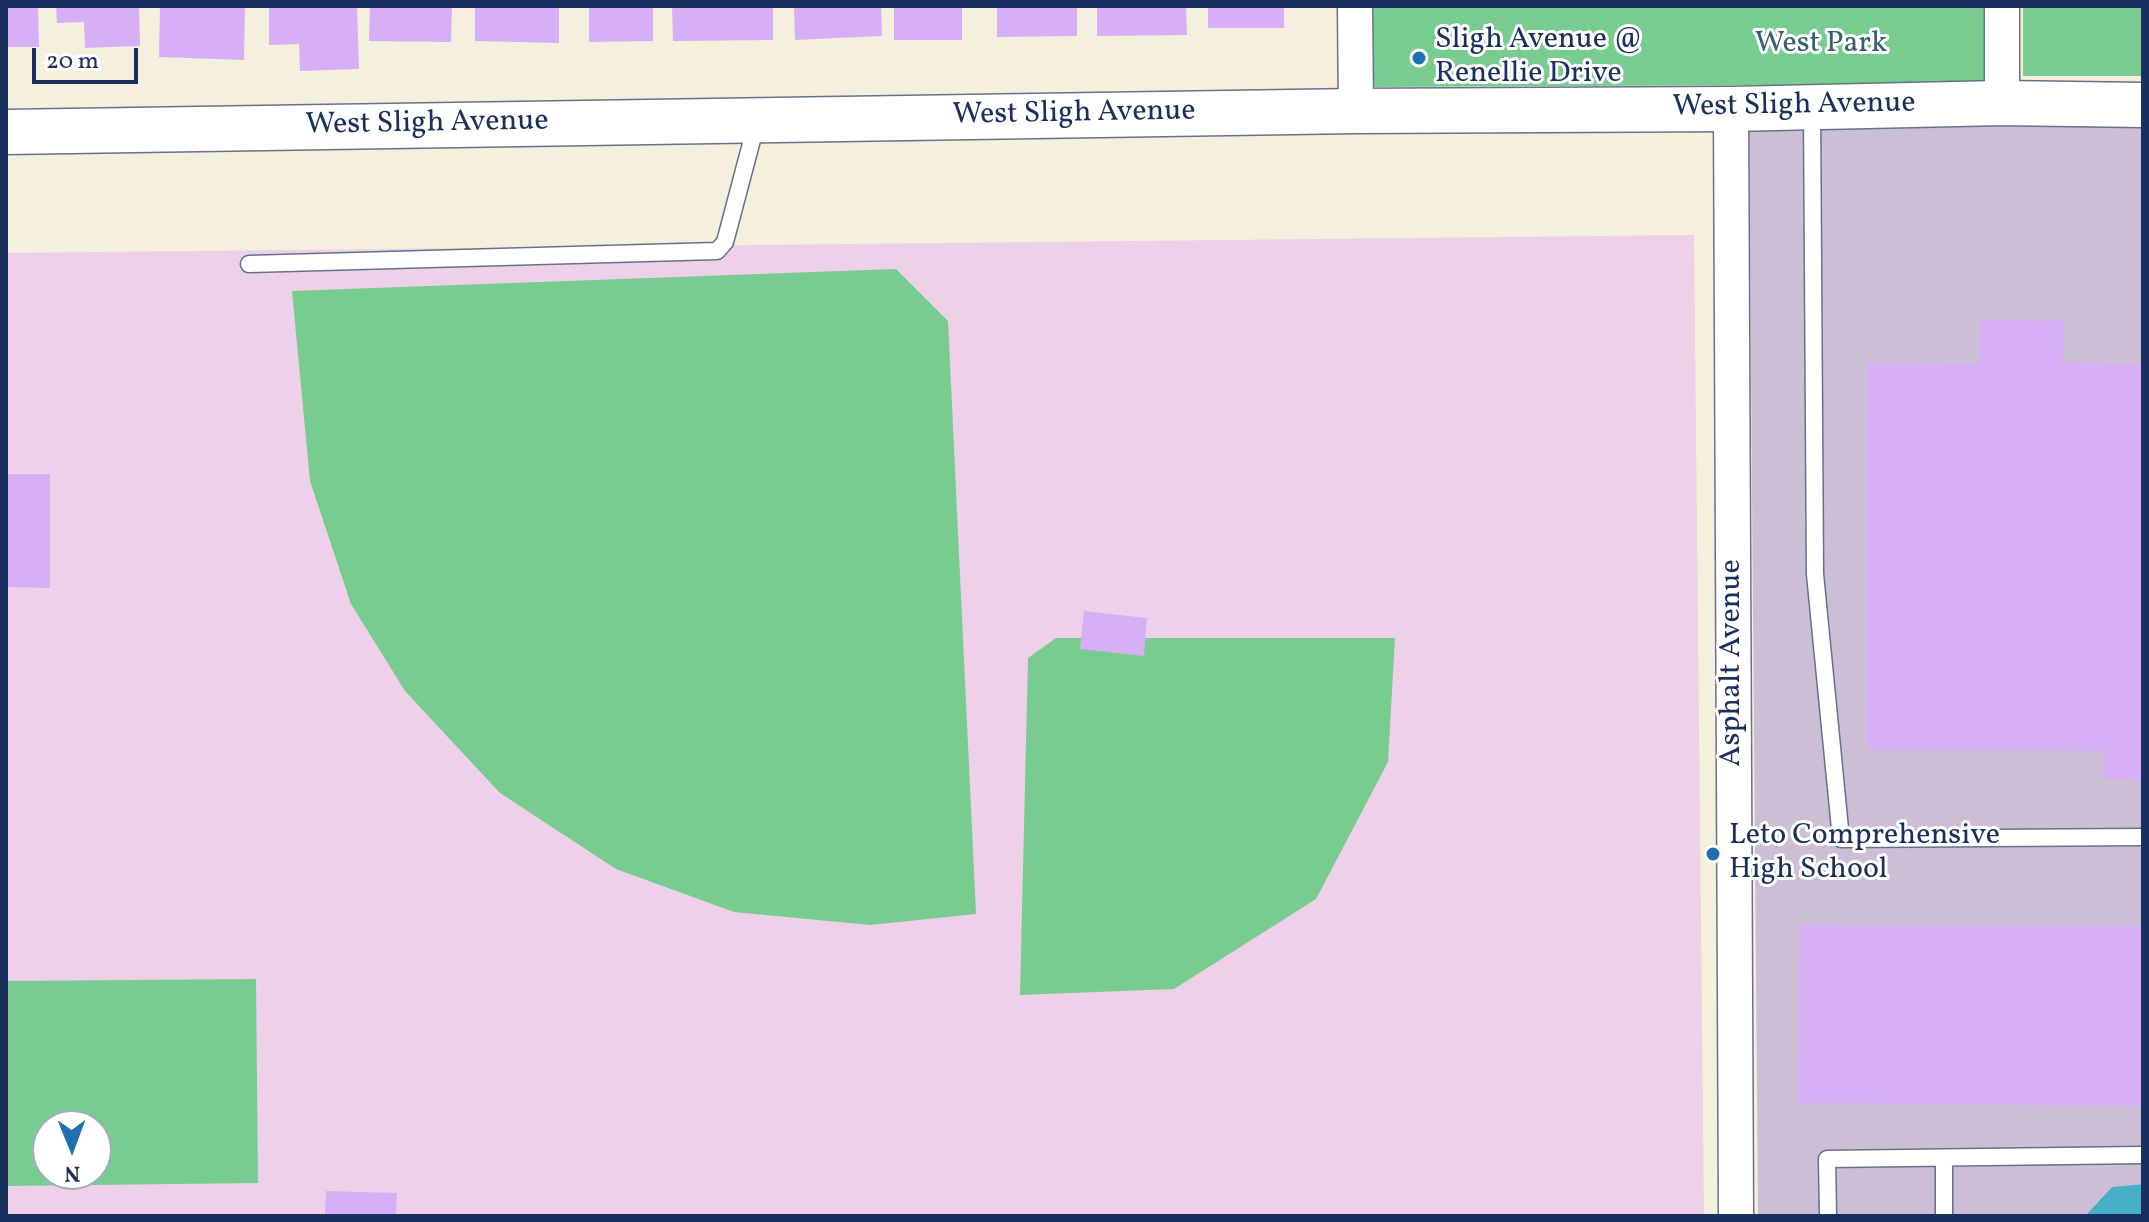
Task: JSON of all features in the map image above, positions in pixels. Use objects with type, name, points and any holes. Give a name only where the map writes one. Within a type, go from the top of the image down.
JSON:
[{"type":"main road","name":"West Sligh Avenue","points":[[6,132],[1356,111],[1731,109],[2002,103],[2143,105]]},
{"type":"street","points":[[1355,6],[1356,111]]},
{"type":"street","points":[[2002,6],[2002,103]]},
{"type":"street","name":"Asphalt Avenue","points":[[1731,109],[1736,1216]]},
{"type":"lane","points":[[1812,107],[1815,574],[1841,839],[2143,837]]},
{"type":"lane","points":[[249,264],[717,251],[725,242],[757,120]]},
{"type":"lane","points":[[1828,1216],[1827,1159],[2143,1155]]},
{"type":"lane","points":[[1944,1158],[1944,1216]]},
{"type":"shaded area","points":[[2002,124],[2143,125],[2143,1184],[2112,1187],[2085,1216],[1758,1216],[1749,129]]},
{"type":"shaded area","points":[[1694,235],[1704,1216],[6,1216],[6,253]]},
{"type":"green space","name":"West Park","points":[[1373,6],[1985,6],[1984,84],[1373,87]]},
{"type":"green space","points":[[2023,6],[2143,6],[2143,76],[2023,76]]},
{"type":"green space","points":[[896,269],[948,321],[976,914],[870,925],[734,912],[616,869],[500,793],[405,691],[351,604],[310,481],[292,291]]},
{"type":"green space","points":[[1056,638],[1395,638],[1388,762],[1316,899],[1174,989],[1020,995],[1028,658]]},
{"type":"green space","points":[[256,979],[258,1183],[112,1185],[112,1110],[32,1110],[32,1186],[6,1186],[6,981]]},
{"type":"water","points":[[2143,1184],[2143,1216],[2085,1216],[2112,1187]]},
{"type":"building","points":[[6,6],[38,6],[39,47],[6,47]]},
{"type":"building","points":[[56,6],[139,6],[140,46],[85,48],[84,22],[57,23]]},
{"type":"building","points":[[160,6],[245,6],[244,60],[159,57]]},
{"type":"building","points":[[269,6],[357,6],[359,69],[300,71],[299,44],[269,45]]},
{"type":"building","points":[[370,6],[452,6],[451,42],[369,41]]},
{"type":"building","points":[[475,6],[559,6],[559,43],[475,41]]},
{"type":"building","points":[[589,6],[653,6],[653,41],[589,42]]},
{"type":"building","points":[[672,6],[773,6],[773,40],[673,41]]},
{"type":"building","points":[[794,6],[881,6],[882,36],[795,40]]},
{"type":"building","points":[[894,6],[962,6],[962,40],[894,40]]},
{"type":"building","points":[[997,6],[1077,6],[1077,36],[997,37]]},
{"type":"building","points":[[1097,6],[1186,6],[1187,35],[1097,36]]},
{"type":"building","points":[[1208,6],[1284,6],[1284,28],[1208,28]]},
{"type":"building","points":[[1981,319],[2064,321],[2063,362],[2143,365],[2143,781],[2103,779],[2103,751],[1867,750],[1868,363],[1979,364]]},
{"type":"building","points":[[6,474],[50,474],[50,588],[6,587]]},
{"type":"building","points":[[1084,611],[1147,618],[1144,656],[1080,649]]},
{"type":"building","points":[[1799,925],[2143,926],[2143,1106],[1798,1103]]},
{"type":"building","points":[[326,1191],[397,1193],[396,1216],[325,1215]]},
{"type":"place","name":"Sligh Avenue @ Renellie Drive","points":[[1419,58]]},
{"type":"place","name":"Leto Comprehensive High School","points":[[1713,854]]}]
